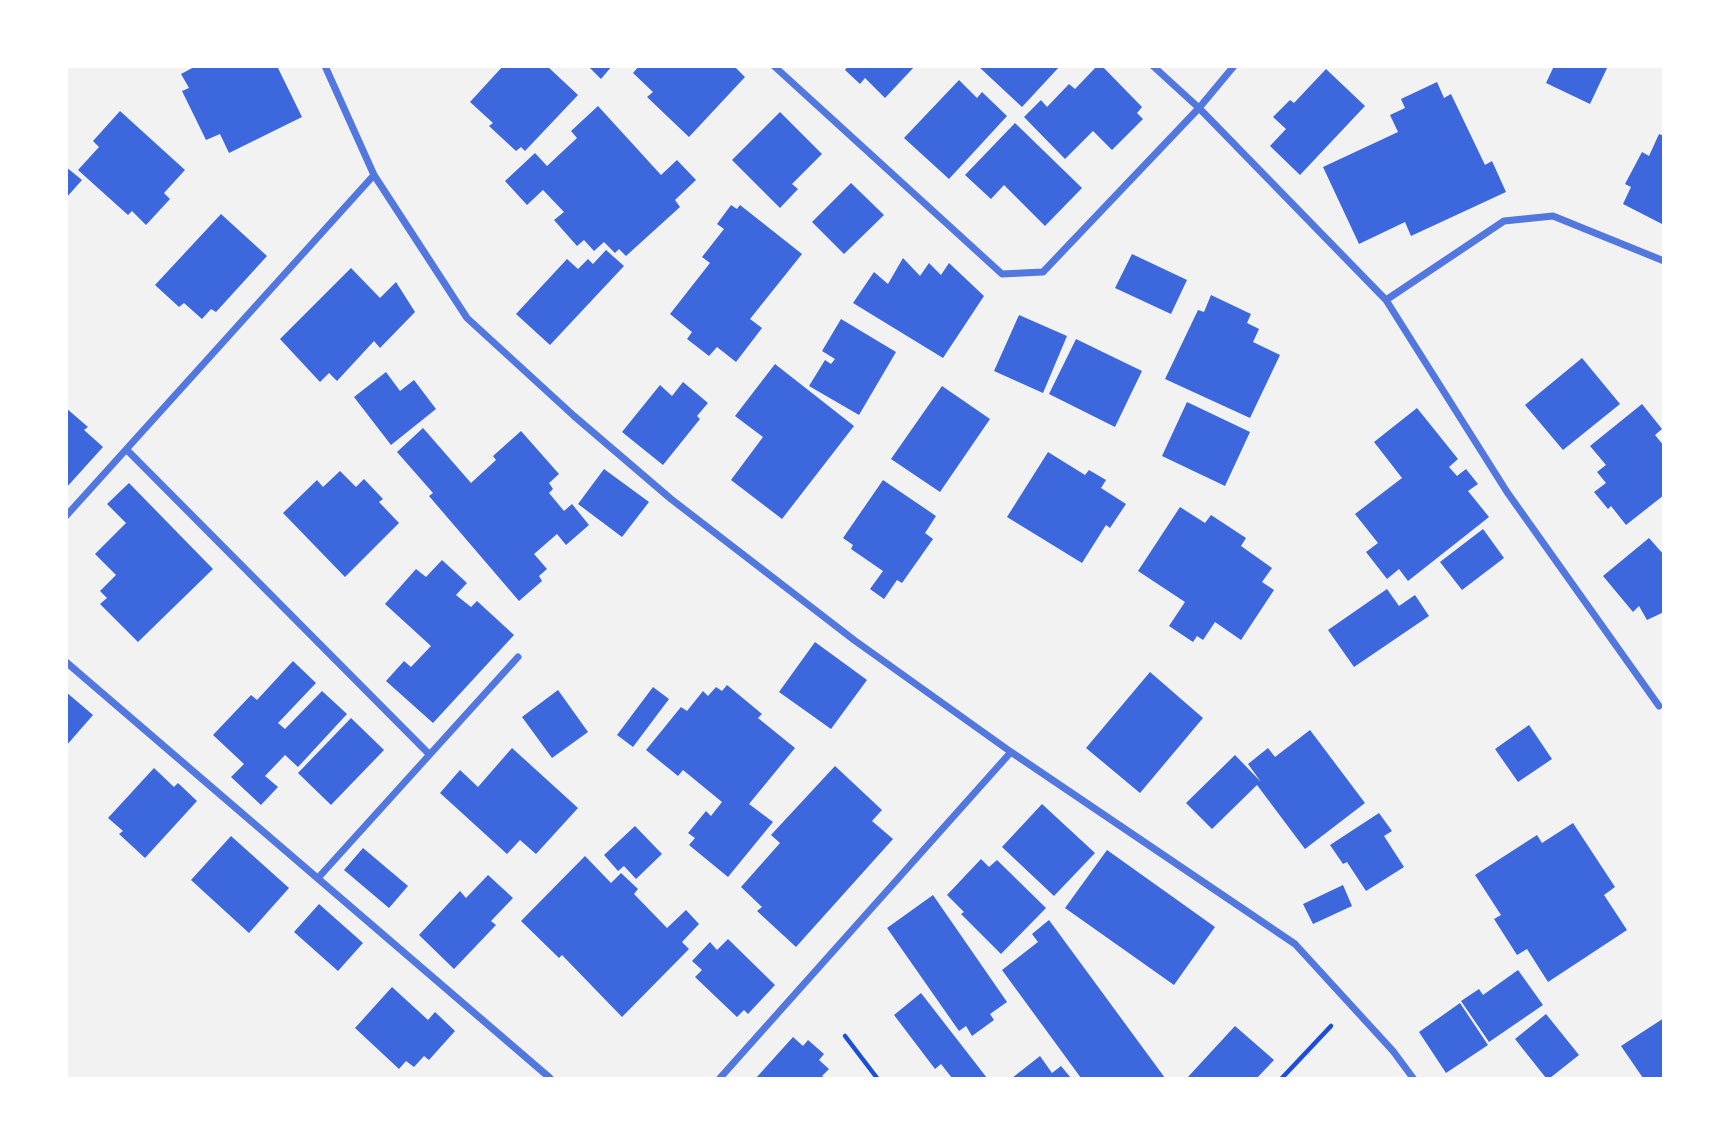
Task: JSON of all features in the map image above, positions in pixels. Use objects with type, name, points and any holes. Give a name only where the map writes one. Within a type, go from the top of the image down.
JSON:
[{"type":"street","points":[[325,66],[374,175],[467,318],[573,416],[671,499],[832,624],[1011,752],[1295,944],[1393,1051],[1413,1079]]},
{"type":"street","points":[[774,66],[1002,274],[1043,272],[1199,108],[1234,66]]},
{"type":"street","points":[[1153,66],[1199,108],[1386,300],[1507,492],[1659,706]]},
{"type":"street","points":[[66,516],[374,175]]},
{"type":"street","points":[[1386,300],[1504,220],[1553,216],[1664,261]]},
{"type":"street","points":[[127,450],[429,754]]},
{"type":"street","points":[[318,878],[518,657]]},
{"type":"street","points":[[66,662],[550,1079]]},
{"type":"street","points":[[720,1079],[1011,752]]},
{"type":"path","points":[[1282,1079],[1351,1004]]},
{"type":"path","points":[[845,1035],[877,1079]]},
{"type":"building","points":[[196,66],[277,66],[302,117],[229,153],[220,134],[206,140],[182,91],[189,88],[181,74]]},
{"type":"building","points":[[503,66],[547,66],[578,95],[525,151],[521,147],[516,151],[489,126],[493,123],[470,102]]},
{"type":"building","points":[[588,66],[612,66],[601,79]]},
{"type":"building","points":[[639,66],[734,66],[745,77],[689,137],[647,97],[653,92],[633,73]]},
{"type":"building","points":[[848,66],[915,66],[885,98],[865,78],[860,84],[845,70]]},
{"type":"building","points":[[978,66],[1060,66],[1022,107]]},
{"type":"building","points":[[1097,66],[1102,66],[1142,107],[1137,113],[1143,119],[1112,150],[1093,131],[1065,159],[1024,117],[1041,100],[1047,107],[1069,84],[1075,89]]},
{"type":"building","points":[[1554,66],[1608,66],[1590,104],[1546,83]]},
{"type":"building","points":[[1326,69],[1365,106],[1300,175],[1270,146],[1286,129],[1273,117],[1290,100],[1294,103]]},
{"type":"building","points":[[959,80],[977,98],[982,92],[1007,116],[949,179],[904,138]]},
{"type":"building","points":[[1437,82],[1444,98],[1451,94],[1485,165],[1492,161],[1506,192],[1411,236],[1405,222],[1359,244],[1323,167],[1398,132],[1390,115],[1405,108],[1401,99]]},
{"type":"building","points":[[598,106],[661,175],[677,160],[696,180],[675,200],[680,207],[626,256],[619,249],[615,253],[604,242],[594,251],[584,240],[577,246],[554,220],[564,212],[543,190],[527,205],[505,181],[535,153],[547,166],[577,138],[571,131]]},
{"type":"building","points":[[120,111],[185,170],[164,193],[170,199],[146,225],[132,211],[128,215],[78,170],[99,147],[93,141]]},
{"type":"building","points":[[780,112],[822,154],[792,184],[798,189],[780,208],[732,160]]},
{"type":"building","points":[[1015,123],[1082,188],[1045,226],[1004,185],[991,199],[965,175]]},
{"type":"building","points":[[1659,134],[1664,136],[1664,225],[1623,204],[1631,187],[1625,184],[1642,152],[1649,156]]},
{"type":"building","points":[[66,167],[82,180],[66,198]]},
{"type":"building","points":[[851,183],[884,215],[844,254],[812,222]]},
{"type":"building","points":[[731,205],[737,209],[740,205],[802,254],[750,319],[762,328],[736,362],[717,347],[709,356],[687,339],[692,332],[670,314],[710,263],[702,257],[724,229],[717,224]]},
{"type":"building","points":[[221,214],[267,256],[216,312],[211,309],[202,319],[184,303],[179,307],[155,285]]},
{"type":"building","points":[[606,250],[624,266],[550,345],[516,314],[567,259],[578,269],[588,259],[593,264]]},
{"type":"building","points":[[1132,254],[1187,280],[1171,314],[1115,288]]},
{"type":"building","points":[[903,258],[920,276],[929,263],[941,275],[949,263],[984,296],[943,358],[853,303],[874,272],[888,284]]},
{"type":"building","points":[[351,268],[380,298],[396,282],[415,312],[380,348],[374,341],[337,381],[329,373],[320,382],[280,339]]},
{"type":"building","points":[[1211,295],[1251,314],[1247,323],[1259,329],[1253,342],[1280,355],[1250,418],[1165,379],[1198,310],[1204,312]]},
{"type":"building","points":[[1019,315],[1067,336],[1043,393],[994,371]]},
{"type":"building","points":[[841,319],[896,352],[859,415],[809,386],[825,360],[831,364],[835,359],[822,351]]},
{"type":"building","points":[[1076,339],[1142,371],[1115,427],[1049,394]]},
{"type":"building","points":[[1582,358],[1620,404],[1563,450],[1525,405]]},
{"type":"building","points":[[775,364],[854,426],[782,519],[731,480],[763,437],[735,416]]},
{"type":"building","points":[[386,372],[400,391],[414,380],[436,409],[391,445],[354,397]]},
{"type":"building","points":[[683,382],[708,403],[697,416],[700,419],[663,465],[622,432],[660,385],[672,396]]},
{"type":"building","points":[[942,386],[990,419],[940,492],[891,459]]},
{"type":"building","points":[[1187,402],[1250,432],[1225,486],[1162,456]]},
{"type":"building","points":[[1642,404],[1662,429],[1655,435],[1664,446],[1664,495],[1626,525],[1611,506],[1608,509],[1594,492],[1606,483],[1597,472],[1606,465],[1590,446]]},
{"type":"building","points":[[66,408],[88,427],[84,430],[103,447],[66,488]]},
{"type":"building","points":[[1417,408],[1458,459],[1449,467],[1457,476],[1466,469],[1478,484],[1468,491],[1489,517],[1408,581],[1399,569],[1387,579],[1366,552],[1378,543],[1355,514],[1402,478],[1374,442]]},
{"type":"building","points":[[423,428],[471,483],[496,460],[493,456],[521,431],[559,474],[549,483],[553,489],[549,493],[564,511],[572,504],[589,525],[566,545],[557,534],[534,554],[547,569],[539,576],[542,581],[519,601],[429,496],[433,493],[397,452]]},
{"type":"building","points":[[1048,452],[1085,475],[1089,470],[1106,480],[1101,488],[1126,504],[1110,528],[1106,525],[1082,563],[1007,517]]},
{"type":"building","points":[[604,469],[649,502],[622,537],[578,504]]},
{"type":"building","points":[[340,471],[356,487],[364,479],[383,499],[379,502],[399,523],[345,577],[283,513],[317,480],[323,487]]},
{"type":"building","points":[[883,480],[936,516],[925,533],[933,539],[902,583],[897,580],[884,599],[870,589],[883,571],[851,549],[853,545],[843,538]]},
{"type":"building","points":[[129,483],[213,569],[138,642],[100,604],[107,598],[100,591],[116,575],[95,554],[126,523],[107,504]]},
{"type":"building","points":[[1180,507],[1205,523],[1211,515],[1246,538],[1241,546],[1272,568],[1262,582],[1274,590],[1241,640],[1215,622],[1203,640],[1197,636],[1193,642],[1169,626],[1185,602],[1138,571]]},
{"type":"building","points":[[1483,529],[1504,558],[1462,590],[1440,562]]},
{"type":"building","points":[[1649,538],[1664,555],[1664,612],[1647,620],[1639,606],[1633,612],[1603,576]]},
{"type":"building","points":[[442,560],[467,583],[456,595],[471,607],[477,601],[514,635],[433,723],[386,681],[404,661],[411,667],[431,646],[385,604],[416,569],[426,577]]},
{"type":"building","points":[[1387,589],[1399,606],[1415,595],[1429,616],[1354,667],[1328,630]]},
{"type":"building","points":[[815,642],[867,680],[831,729],[779,692]]},
{"type":"building","points":[[293,661],[316,683],[278,723],[285,729],[322,691],[347,714],[298,767],[285,755],[265,776],[278,787],[261,805],[231,777],[244,764],[213,735],[251,695],[257,700]]},
{"type":"building","points":[[1150,672],[1203,718],[1140,793],[1086,748]]},
{"type":"building","points":[[727,685],[762,714],[758,718],[795,748],[749,804],[773,822],[728,877],[689,845],[695,838],[688,833],[706,811],[711,816],[722,802],[683,770],[678,776],[646,750],[681,707],[687,711],[703,691],[708,696],[716,687],[722,691]]},
{"type":"building","points":[[653,687],[669,699],[633,747],[617,735]]},
{"type":"building","points":[[558,690],[588,732],[552,758],[522,717]]},
{"type":"building","points":[[66,692],[93,715],[66,746]]},
{"type":"building","points":[[351,718],[384,750],[331,805],[298,773]]},
{"type":"building","points":[[1529,725],[1552,759],[1518,782],[1495,749]]},
{"type":"building","points":[[1310,730],[1365,803],[1305,849],[1257,785],[1212,829],[1186,803],[1235,755],[1261,782],[1248,764],[1268,748],[1275,757]]},
{"type":"building","points":[[512,748],[578,808],[536,854],[520,840],[507,854],[440,793],[460,770],[478,787]]},
{"type":"building","points":[[835,766],[882,810],[872,821],[893,839],[796,947],[757,911],[762,907],[741,887],[780,843],[771,835]]},
{"type":"building","points":[[154,768],[174,787],[178,783],[197,801],[145,858],[119,834],[123,831],[108,818]]},
{"type":"building","points":[[1042,804],[1095,853],[1054,896],[1002,847]]},
{"type":"building","points":[[1379,813],[1392,831],[1384,836],[1404,867],[1366,891],[1347,862],[1343,864],[1330,845]]},
{"type":"building","points":[[1573,823],[1615,887],[1604,895],[1627,930],[1548,982],[1527,949],[1517,955],[1494,919],[1501,915],[1475,875],[1537,835],[1542,843]]},
{"type":"building","points":[[635,826],[662,854],[636,879],[624,866],[618,871],[604,855]]},
{"type":"building","points":[[231,836],[289,888],[249,933],[191,880]]},
{"type":"building","points":[[363,848],[408,886],[389,908],[344,870]]},
{"type":"building","points":[[1107,850],[1215,927],[1174,985],[1065,908]]},
{"type":"building","points":[[585,856],[611,883],[621,873],[638,889],[634,894],[667,928],[686,910],[699,924],[682,942],[689,949],[622,1017],[562,955],[559,958],[521,921]]},
{"type":"building","points":[[981,859],[989,867],[997,860],[1046,908],[1001,954],[961,914],[964,912],[947,895]]},
{"type":"building","points":[[488,875],[513,898],[491,921],[496,925],[454,969],[419,935],[460,891],[466,898]]},
{"type":"building","points":[[1343,885],[1352,906],[1313,924],[1303,904]]},
{"type":"building","points":[[933,895],[1007,1002],[990,1014],[994,1020],[972,1036],[966,1026],[959,1031],[887,928]]},
{"type":"building","points":[[319,904],[363,943],[338,971],[294,932]]},
{"type":"building","points":[[1049,920],[1165,1078],[1081,1078],[1002,970],[1038,942],[1032,934]]},
{"type":"building","points":[[728,939],[775,985],[748,1014],[744,1010],[737,1017],[695,977],[702,970],[692,961],[710,942],[717,950]]},
{"type":"building","points":[[1518,970],[1543,1005],[1489,1042],[1461,1001],[1479,989],[1483,995]]},
{"type":"building","points":[[392,987],[428,1020],[435,1012],[455,1031],[429,1060],[424,1056],[414,1067],[406,1061],[399,1069],[355,1028]]},
{"type":"building","points":[[921,993],[987,1078],[952,1078],[941,1064],[935,1069],[894,1015]]},
{"type":"building","points":[[1460,1003],[1488,1045],[1446,1073],[1419,1032]]},
{"type":"building","points":[[1546,1014],[1579,1055],[1550,1078],[1546,1078],[1515,1039]]},
{"type":"building","points":[[1664,1018],[1664,1078],[1643,1078],[1621,1046]]},
{"type":"building","points":[[1235,1026],[1274,1060],[1257,1078],[1187,1078]]},
{"type":"building","points":[[793,1037],[803,1046],[808,1040],[824,1054],[819,1060],[829,1069],[822,1076],[825,1078],[756,1078]]},
{"type":"building","points":[[1040,1056],[1052,1073],[1061,1066],[1071,1078],[1012,1078]]}]
